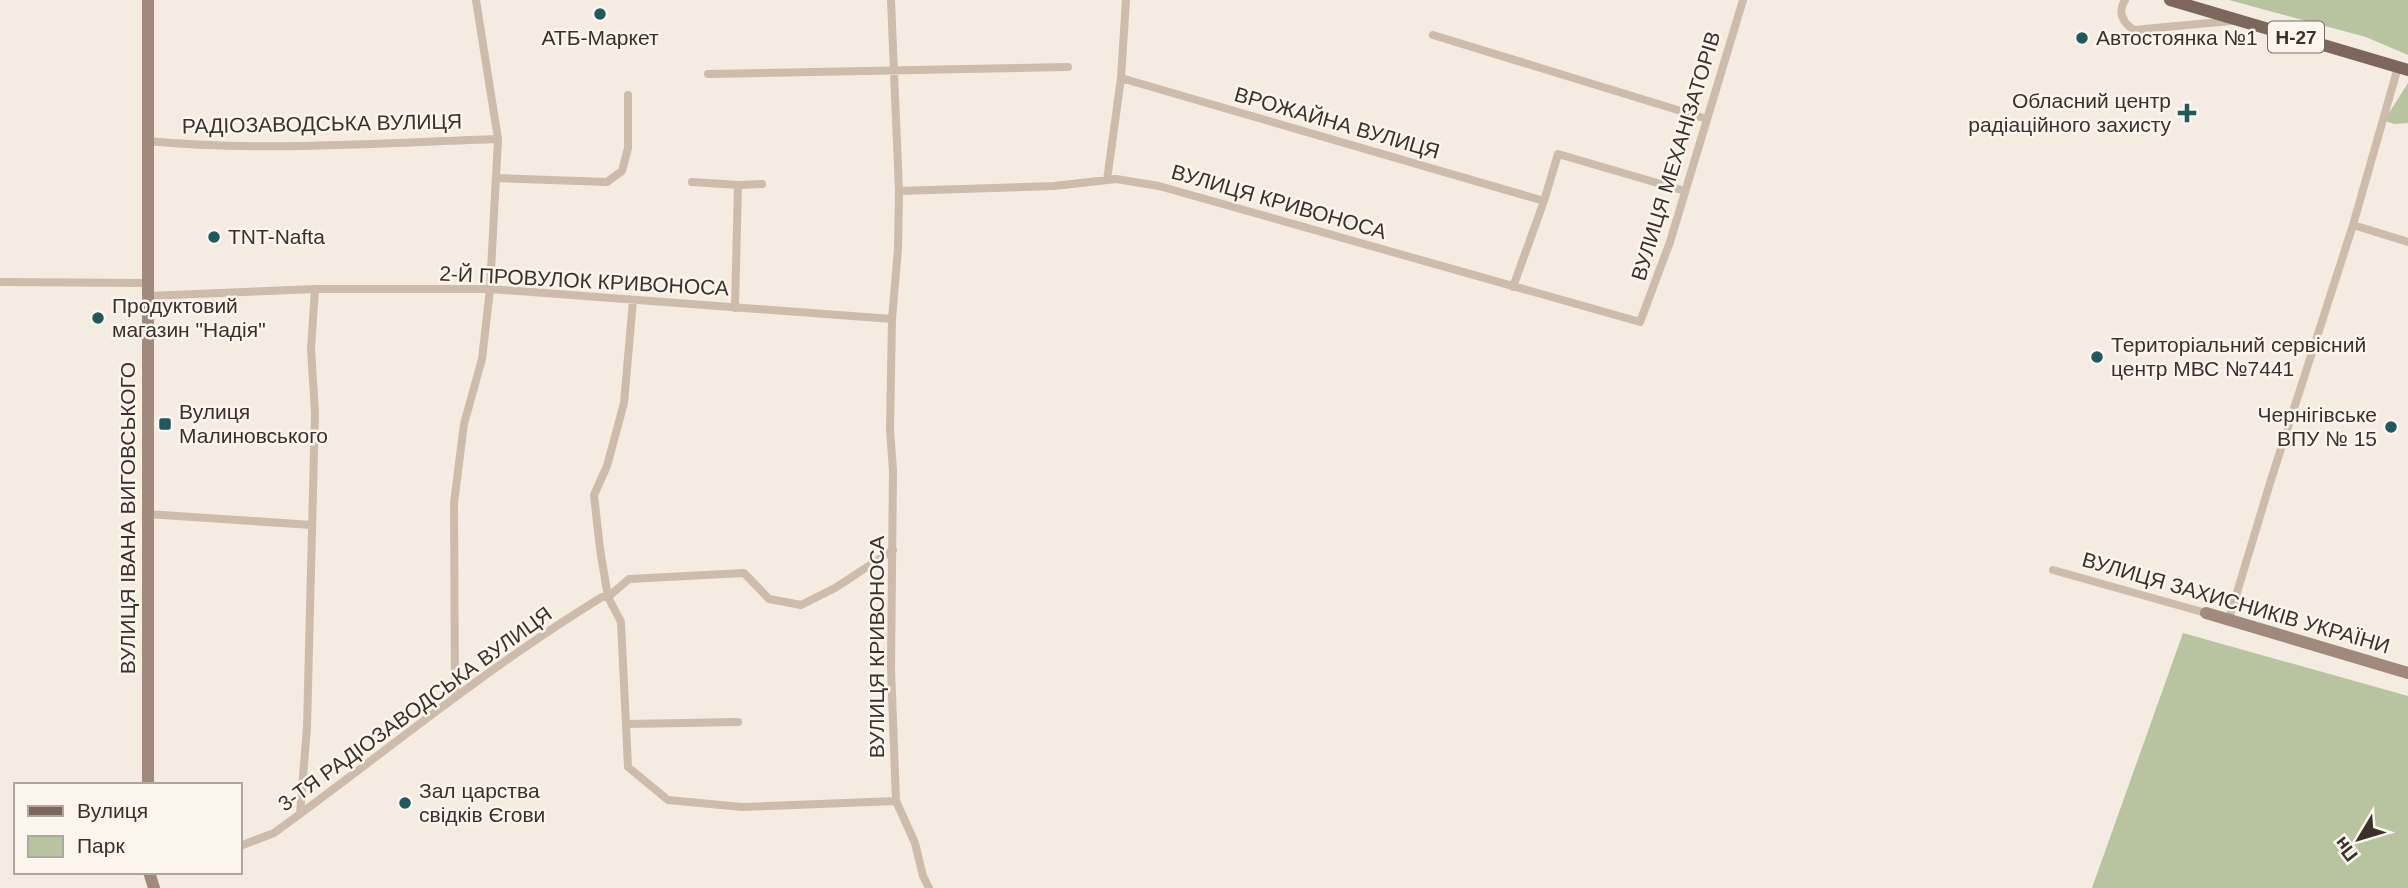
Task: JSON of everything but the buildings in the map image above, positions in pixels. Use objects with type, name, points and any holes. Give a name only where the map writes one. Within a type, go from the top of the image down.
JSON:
[{"type":"main road","name":"Н-27","points":[[2170,0],[2403,68]]},
{"type":"street","name":"ВУЛИЦЯ ІВАНА ВИГОВСЬКОГО","points":[[148,0],[148,783]]},
{"type":"street","points":[[455,696],[454,503],[464,424],[482,359],[490,289],[498,139],[476,0]]},
{"type":"street","name":"ВУЛИЦЯ КРИВОНОСА","points":[[891,0],[899,191],[898,249],[892,319],[890,429],[894,550],[891,668],[896,801],[915,843],[923,876],[929,888]]},
{"type":"street","points":[[1107,180],[1121,78],[1126,0]]},
{"type":"street","name":"ВУЛИЦЯ МЕХАНІЗАТОРІВ","points":[[1640,322],[1661,267],[1743,0]]},
{"type":"street","points":[[2125,0],[2121,6],[2121,14],[2134,30],[2238,20]]},
{"type":"street","points":[[1433,35],[1707,119]]},
{"type":"street","points":[[708,74],[1068,67]]},
{"type":"street","points":[[2229,619],[2403,68]]},
{"type":"street","name":"ВРОЖАЙНА ВУЛИЦЯ","points":[[1121,78],[1544,201]]},
{"type":"street","points":[[496,177],[607,182],[622,171],[628,148],[628,95]]},
{"type":"street","name":"РАДІОЗАВОДСЬКА ВУЛИЦЯ","points":[[147,141],[198,146],[288,146],[498,139]]},
{"type":"street","points":[[1513,286],[1558,154],[1685,191]]},
{"type":"street","name":"ВУЛИЦЯ КРИВОНОСА","points":[[899,191],[1054,186],[1107,180],[1159,186],[1640,322]]},
{"type":"street","points":[[692,183],[762,184]]},
{"type":"street","points":[[735,308],[738,185]]},
{"type":"street","points":[[2353,225],[2408,242]]},
{"type":"street","name":"2-Й ПРОВУЛОК КРИВОНОСА","points":[[0,282],[147,289],[490,289],[892,319]]},
{"type":"street","points":[[300,814],[307,726],[315,413],[311,349],[315,289]]},
{"type":"street","points":[[633,300],[624,403],[607,466],[594,495],[608,597],[621,622],[628,767],[668,800],[742,807],[896,801]]},
{"type":"street","points":[[147,514],[312,525]]},
{"type":"street","name":"3-ТЯ РАДІОЗАВОДСЬКА ВУЛИЦЯ","points":[[242,845],[274,833],[455,696],[555,626],[602,597],[608,597],[629,579],[744,573],[769,599],[801,606],[835,588],[894,550]]},
{"type":"street","name":"ВУЛИЦЯ ЗАХИСНИКІВ УКРАЇНИ","points":[[2053,570],[2408,673]]},
{"type":"street","points":[[626,724],[738,722]]},
{"type":"green space","points":[[2229,0],[2408,0],[2408,55],[2366,37]]},
{"type":"green space","points":[[2408,83],[2408,123],[2384,121]]},
{"type":"green space","points":[[2183,633],[2408,696],[2408,888],[2092,888]]},
{"type":"place","name":"АТБ-Маркет","points":[[600,14]]},
{"type":"place","name":"Автостоянка №1","points":[[2082,38]]},
{"type":"place","name":"Обласний центр радіаційного захисту","points":[[2187,113]]},
{"type":"place","name":"TNT-Nafta","points":[[214,237]]},
{"type":"place","name":"Продуктовий магазин \"Надія\"","points":[[98,318]]},
{"type":"place","name":"Територіальний сервісний центр МВС №7441","points":[[2097,357]]},
{"type":"place","name":"Вулиця Малиновського","points":[[165,424]]},
{"type":"place","name":"Чернігівське ВПУ № 15","points":[[2391,427]]},
{"type":"place","name":"Зал царства свідків Єгови","points":[[405,803]]}]
